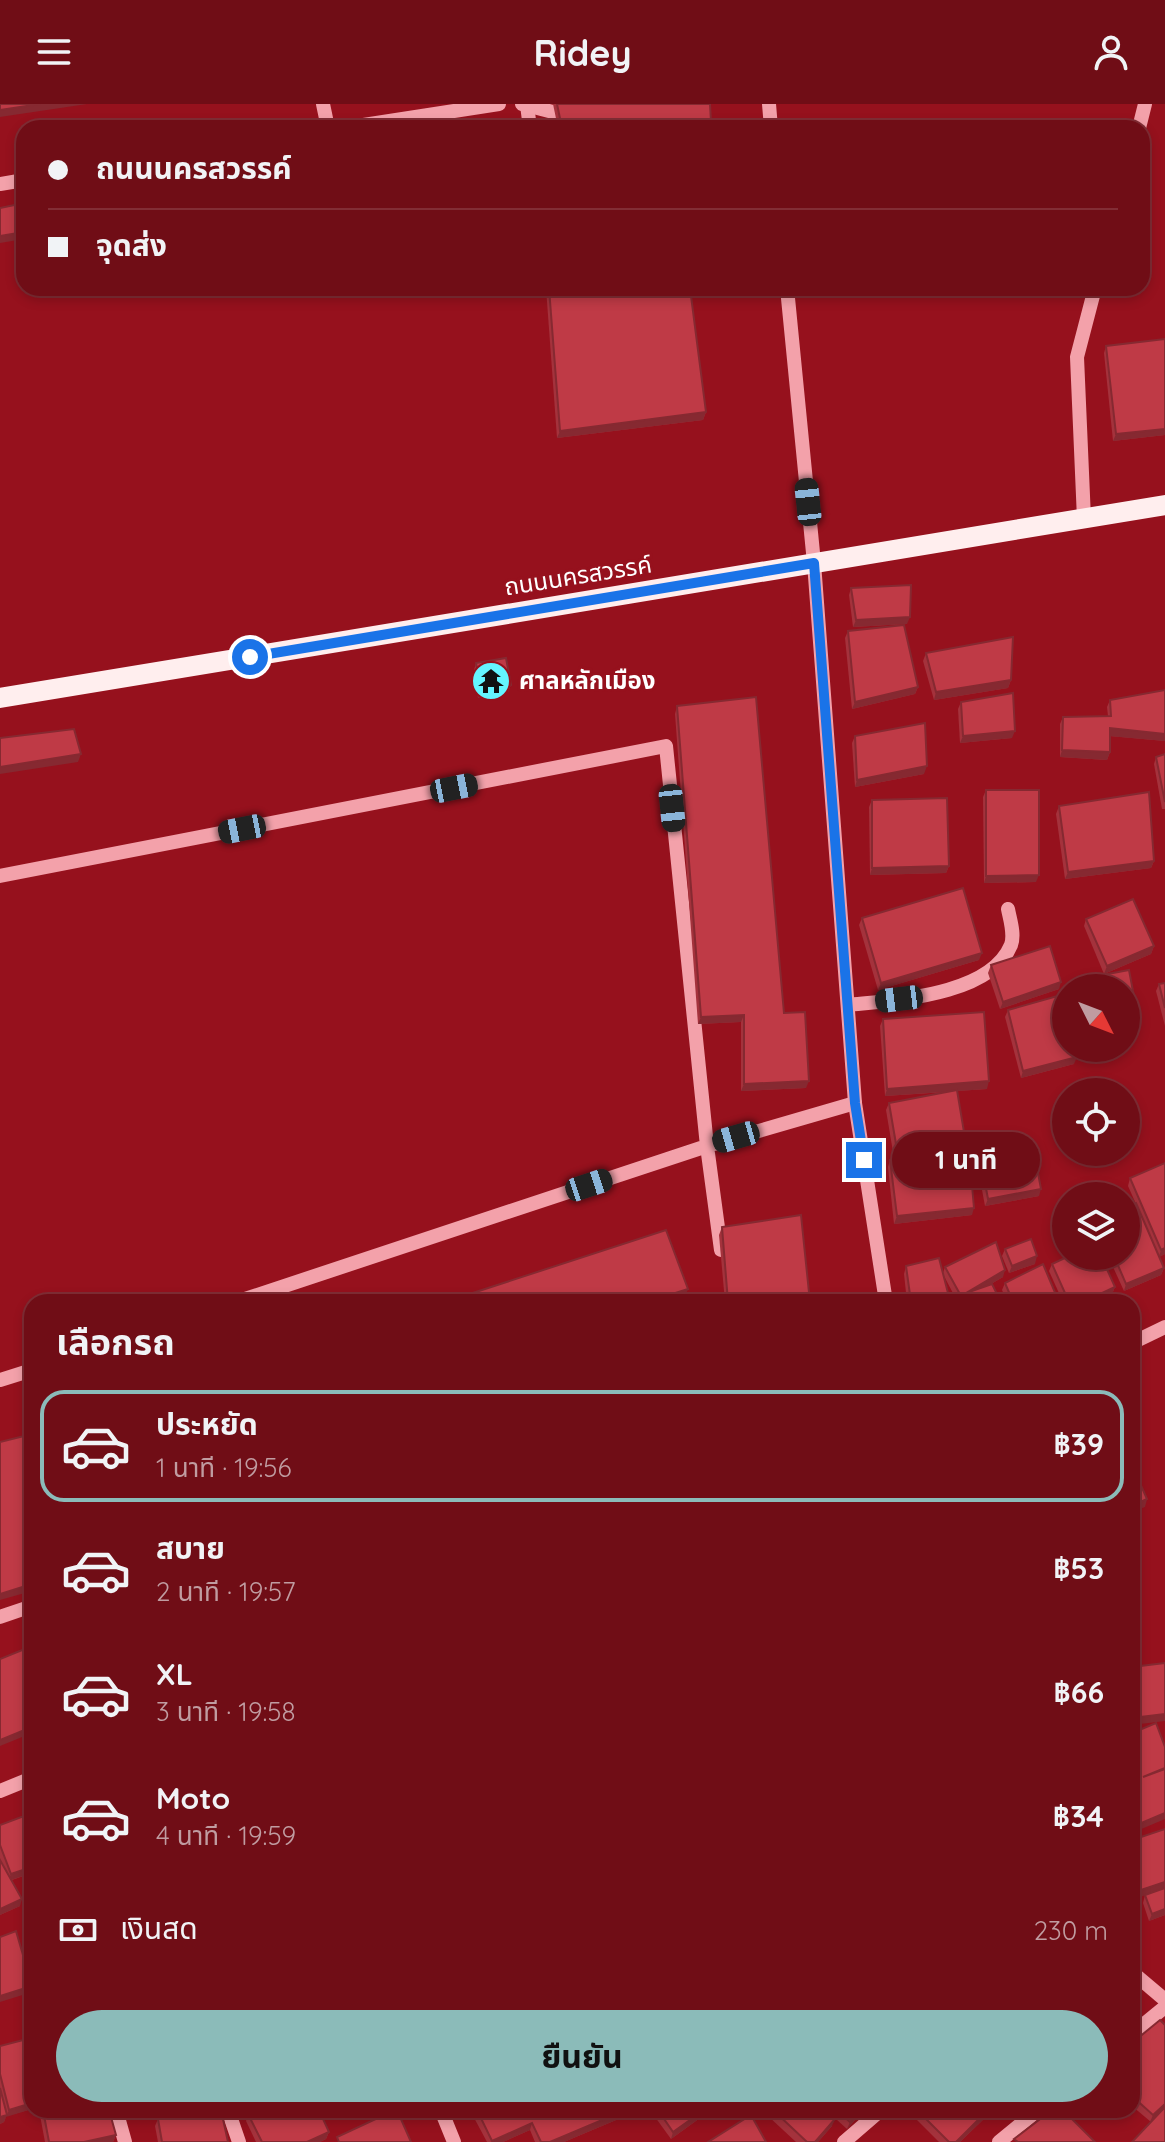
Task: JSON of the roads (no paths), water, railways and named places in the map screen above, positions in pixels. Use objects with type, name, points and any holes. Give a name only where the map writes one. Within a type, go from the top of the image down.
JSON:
[{"type":"main road","name":"ถนนนครสวรรค์","points":[[0,698],[1165,505]]},
{"type":"street","points":[[396,120],[499,104]]},
{"type":"street","points":[[522,104],[584,120]]},
{"type":"street","points":[[522,104],[527,105],[529,120]]},
{"type":"street","points":[[788,296],[814,563],[855,1103],[885,1294]]},
{"type":"street","points":[[1084,519],[1077,357],[1093,296]]},
{"type":"street","points":[[0,876],[666,746],[707,1146],[723,1262]]},
{"type":"street","points":[[848,1005],[968,985],[1004,957],[1011,945],[1008,909]]},
{"type":"street","points":[[260,1294],[707,1146],[855,1103]]},
{"type":"street","points":[[1140,1339],[1165,1327]]},
{"type":"street","points":[[0,1380],[24,1372]]},
{"type":"street","points":[[0,1617],[24,1609]]},
{"type":"street","points":[[0,1791],[24,1781]]},
{"type":"street","points":[[1140,1979],[1165,2000]]},
{"type":"street","points":[[1140,2027],[1165,2007]]},
{"type":"street","points":[[118,2118],[125,2142]]},
{"type":"street","points":[[231,2118],[239,2142]]},
{"type":"street","points":[[444,2118],[454,2142]]},
{"type":"street","points":[[844,2142],[872,2118]]},
{"type":"street","points":[[999,2142],[1028,2118]]},
{"type":"place","name":"ศาลหลักเมือง","points":[[491,681]]}]
